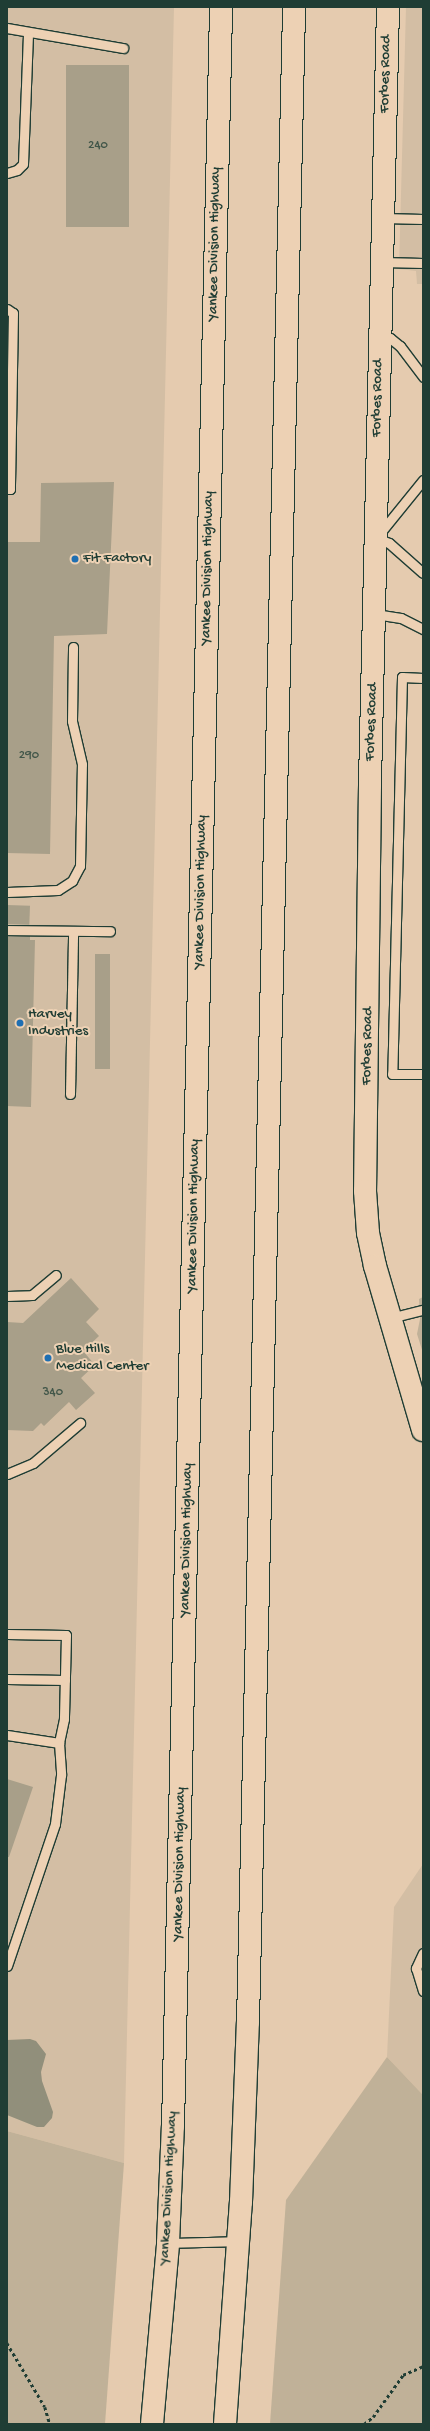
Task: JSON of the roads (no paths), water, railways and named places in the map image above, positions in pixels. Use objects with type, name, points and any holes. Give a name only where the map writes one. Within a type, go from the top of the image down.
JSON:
[{"type":"main road","name":"Yankee Division Highway","points":[[152,2424],[168,2243],[179,1905],[222,7]]},
{"type":"main road","points":[[225,2424],[238,2241],[249,1985],[294,7]]},
{"type":"main road","name":"Forbes Road","points":[[388,7],[379,337],[365,1191],[371,1249],[423,1430]]},
{"type":"lane","points":[[7,28],[123,48]]},
{"type":"lane","points":[[7,173],[17,170],[23,164],[28,32]]},
{"type":"lane","points":[[383,218],[423,219]]},
{"type":"lane","points":[[382,262],[423,263]]},
{"type":"lane","points":[[7,309],[13,314],[9,439],[10,489],[7,489]]},
{"type":"lane","points":[[379,337],[390,338],[400,346],[423,377]]},
{"type":"lane","points":[[423,480],[376,538],[389,543],[423,573]]},
{"type":"lane","points":[[375,614],[401,618],[423,629]]},
{"type":"lane","points":[[7,892],[58,890],[72,881],[80,866],[82,764],[72,721],[73,647]]},
{"type":"lane","points":[[423,678],[402,677],[392,1074],[423,1074]]},
{"type":"lane","points":[[7,930],[110,931]]},
{"type":"lane","points":[[70,1094],[73,931]]},
{"type":"lane","points":[[7,1296],[32,1295],[56,1275]]},
{"type":"lane","points":[[390,1318],[423,1310]]},
{"type":"lane","points":[[7,1474],[37,1460],[80,1423]]},
{"type":"lane","points":[[7,1634],[66,1635],[64,1719],[59,1743],[60,1776],[55,1824],[7,1966]]},
{"type":"lane","points":[[7,1679],[65,1680]]},
{"type":"lane","points":[[7,1735],[59,1743]]},
{"type":"lane","points":[[423,1952],[416,1968],[423,1990]]},
{"type":"lane","points":[[168,2243],[238,2241]]},
{"type":"place","name":"Fit Factory","points":[[75,559]]},
{"type":"place","name":"Harvey Industries","points":[[20,1023]]},
{"type":"place","name":"Blue Hills Medical Center","points":[[48,1358]]}]
